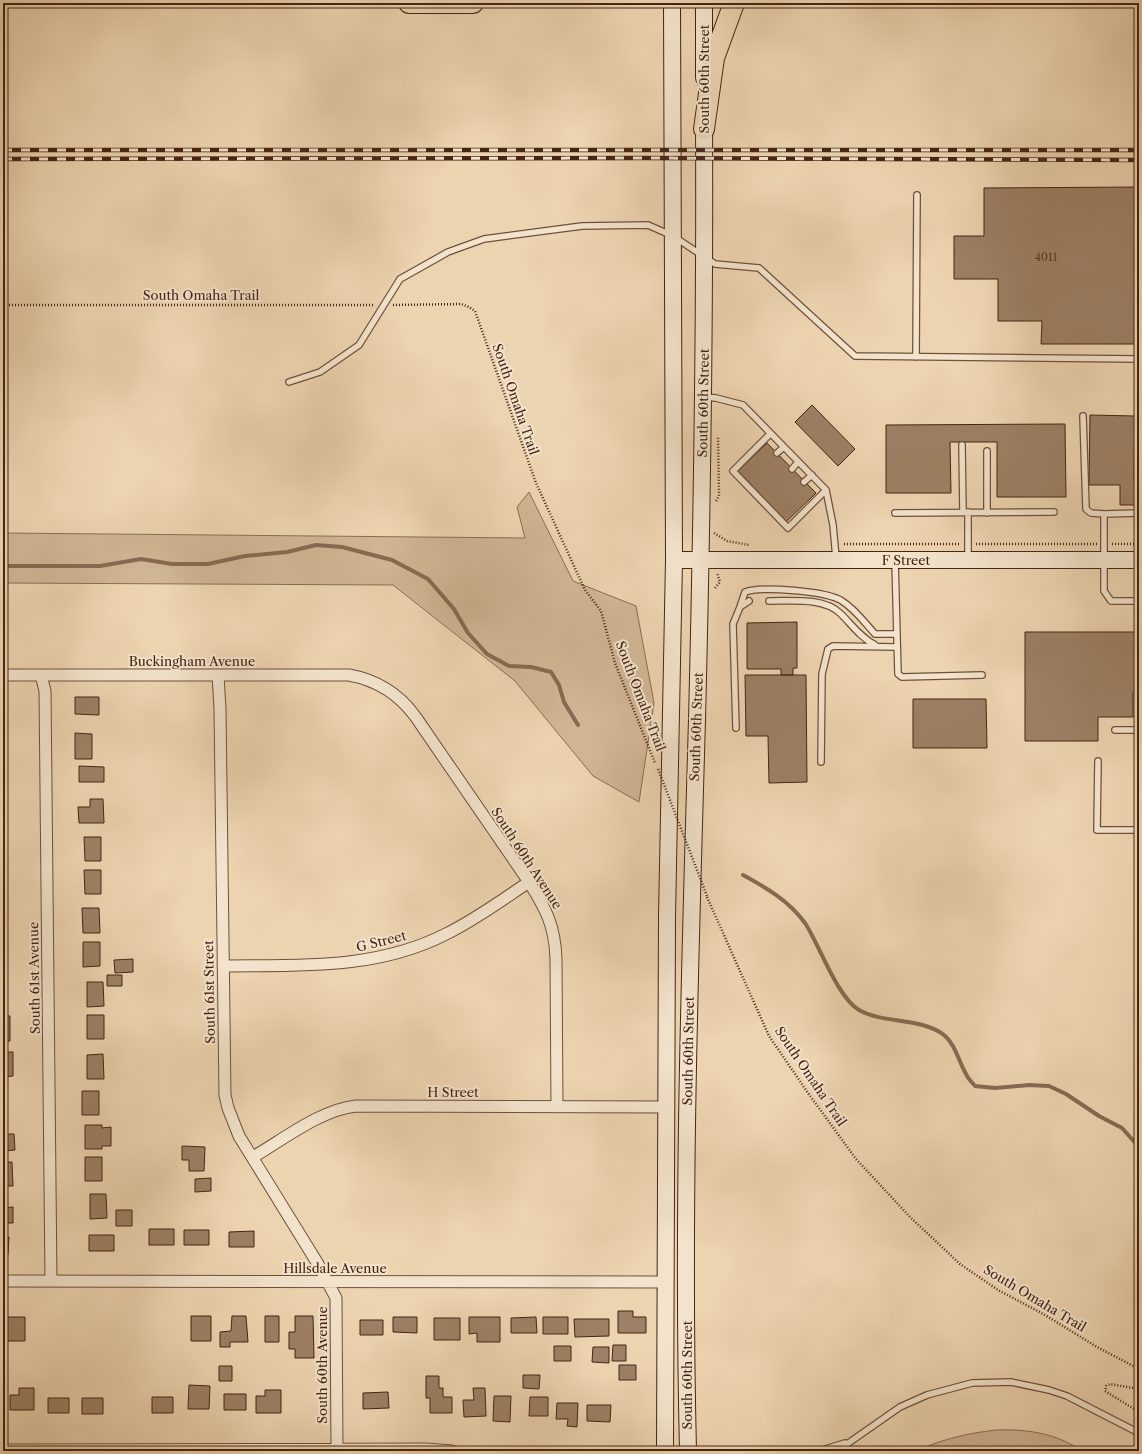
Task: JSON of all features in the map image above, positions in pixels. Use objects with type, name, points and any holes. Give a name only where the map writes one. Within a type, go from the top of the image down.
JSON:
[{"type":"highway","points":[[409,3],[473,3]]},
{"type":"highway","points":[[704,129],[714,58],[734,3]]},
{"type":"main road","name":"South 60th Street","points":[[665,1451],[667,918],[674,560],[672,3]]},
{"type":"main road","name":"South 60th Street","points":[[688,1451],[687,1096],[704,397],[704,3]]},
{"type":"main road","name":"F Street","points":[[674,560],[1139,560]]},
{"type":"street","name":"Buckingham Avenue","points":[[3,675],[349,676],[380,684]]},
{"type":"street","name":"South 61st Avenue","points":[[41,675],[44,691],[51,1281]]},
{"type":"street","name":"South 61st Street","points":[[218,676],[220,709],[225,1095],[233,1123],[328,1282]]},
{"type":"street","name":"South 60th Avenue","points":[[380,684],[408,706],[529,882],[544,906],[550,920],[555,939],[557,1107]]},
{"type":"street","name":"G Street","points":[[223,966],[334,965],[387,955],[446,935],[472,920],[529,882]]},
{"type":"street","name":"H Street","points":[[253,1158],[326,1114],[340,1108],[356,1106],[666,1107]]},
{"type":"street","name":"Hillsdale Avenue","points":[[3,1281],[666,1282]]},
{"type":"street","name":"South 60th Avenue","points":[[328,1282],[336,1298],[337,1450]]},
{"type":"street","points":[[3,1450],[426,1449],[452,1451]]},
{"type":"lane","points":[[916,357],[917,195]]},
{"type":"lane","points":[[289,382],[320,372],[359,345],[400,279],[448,252],[484,239],[550,229],[597,226],[648,225],[673,236],[714,264],[759,268],[855,356],[1139,359]]},
{"type":"lane","points":[[704,397],[716,398],[742,405],[826,490],[836,544],[836,560]]},
{"type":"lane","points":[[1083,416],[1086,509],[1091,513],[1104,514],[1139,513]]},
{"type":"lane","points":[[770,434],[733,471],[762,498],[788,528],[826,490]]},
{"type":"lane","points":[[962,445],[968,560]]},
{"type":"lane","points":[[777,453],[784,447]]},
{"type":"lane","points":[[986,451],[987,513]]},
{"type":"lane","points":[[792,469],[798,462]]},
{"type":"lane","points":[[804,482],[812,476]]},
{"type":"lane","points":[[895,513],[1054,512]]},
{"type":"lane","points":[[1104,514],[1104,591],[1111,601],[1139,601]]},
{"type":"lane","points":[[895,560],[896,646],[898,674],[902,677],[982,676]]},
{"type":"lane","points":[[736,728],[733,624],[745,592],[752,590],[790,591],[831,596],[842,601],[855,612],[875,634],[896,634]]},
{"type":"lane","points":[[740,606],[749,601]]},
{"type":"lane","points":[[769,601],[791,601],[828,605],[840,612],[864,639],[877,646]]},
{"type":"lane","points":[[822,762],[822,674],[826,653],[834,646],[896,646]]},
{"type":"lane","points":[[1114,730],[1139,730]]},
{"type":"lane","points":[[1098,761],[1097,830],[1139,830]]},
{"type":"lane","points":[[837,1451],[847,1442],[890,1412],[927,1395],[972,1383],[992,1382],[1029,1385],[1055,1392],[1139,1433]]},
{"type":"lane","points":[[819,1451],[847,1442]]},
{"type":"path","name":"South Omaha Trail","points":[[3,305],[461,304],[469,307],[474,312],[536,483],[585,590],[600,611],[615,663],[707,896],[769,1036],[856,1159],[910,1217],[960,1264],[998,1290],[1045,1315],[1097,1347],[1139,1369]]},
{"type":"path","points":[[714,533],[727,541],[750,545]]},
{"type":"path","points":[[836,544],[1139,544]]},
{"type":"path","points":[[1139,1389],[1110,1384],[1106,1386],[1105,1391],[1139,1412]]},
{"type":"shaded area","points":[[529,492],[573,581],[636,606],[654,703],[639,802],[593,776],[515,681],[393,585],[3,583],[3,533],[525,538],[517,507]]},
{"type":"shaded area","points":[[996,1430],[1019,1430],[1041,1433],[1062,1440],[1082,1451],[922,1451],[923,1448],[932,1444],[968,1434]]},
{"type":"building","points":[[1139,187],[1139,344],[1041,344],[1042,321],[998,321],[998,279],[954,279],[954,236],[984,236],[984,188]]},
{"type":"building","points":[[812,405],[855,449],[838,466],[795,422]]},
{"type":"building","points":[[1090,415],[1135,416],[1134,479],[1139,479],[1139,505],[1120,505],[1120,485],[1089,485]]},
{"type":"building","points":[[1065,424],[1066,497],[997,497],[997,442],[950,442],[951,493],[886,493],[886,425]]},
{"type":"building","points":[[767,443],[816,493],[786,522],[738,471]]},
{"type":"building","points":[[797,622],[797,668],[793,668],[793,675],[781,675],[781,669],[747,669],[747,623]]},
{"type":"building","points":[[1025,632],[1139,632],[1139,693],[1133,692],[1133,717],[1098,717],[1098,741],[1025,741]]},
{"type":"building","points":[[745,675],[806,675],[807,782],[769,783],[768,736],[746,736]]},
{"type":"building","points":[[75,697],[99,697],[99,715],[75,714]]},
{"type":"building","points":[[913,699],[986,699],[987,748],[913,748]]},
{"type":"building","points":[[75,733],[92,734],[92,759],[75,759]]},
{"type":"building","points":[[79,766],[104,767],[104,782],[79,782]]},
{"type":"building","points":[[90,799],[103,799],[104,823],[79,823],[78,807],[90,807]]},
{"type":"building","points":[[84,837],[101,837],[101,861],[85,861]]},
{"type":"building","points":[[84,870],[101,870],[101,894],[85,894]]},
{"type":"building","points":[[82,908],[99,908],[100,933],[83,933]]},
{"type":"building","points":[[83,942],[100,942],[100,966],[83,967]]},
{"type":"building","points":[[133,959],[133,972],[115,973],[114,960]]},
{"type":"building","points":[[107,975],[122,975],[122,986],[107,986]]},
{"type":"building","points":[[87,982],[103,982],[104,1006],[87,1007]]},
{"type":"building","points":[[87,1015],[104,1015],[104,1039],[87,1039]]},
{"type":"building","points":[[3,1016],[10,1016],[10,1041],[3,1041]]},
{"type":"building","points":[[3,1052],[13,1052],[13,1076],[3,1077]]},
{"type":"building","points":[[103,1054],[104,1079],[87,1079],[87,1055]]},
{"type":"building","points":[[82,1091],[99,1091],[99,1115],[82,1115]]},
{"type":"building","points":[[85,1125],[102,1125],[102,1128],[111,1127],[111,1146],[102,1146],[102,1149],[85,1149]]},
{"type":"building","points":[[3,1134],[14,1134],[15,1150],[3,1151]]},
{"type":"building","points":[[182,1146],[205,1147],[204,1171],[189,1171],[189,1160],[182,1160]]},
{"type":"building","points":[[85,1157],[102,1157],[102,1181],[85,1181]]},
{"type":"building","points":[[3,1162],[12,1162],[13,1186],[3,1186]]},
{"type":"building","points":[[211,1178],[211,1191],[195,1192],[195,1179]]},
{"type":"building","points":[[90,1194],[106,1194],[107,1218],[90,1219]]},
{"type":"building","points":[[13,1207],[13,1223],[3,1223],[3,1208]]},
{"type":"building","points":[[116,1210],[132,1210],[132,1226],[116,1226]]},
{"type":"building","points":[[149,1229],[174,1229],[174,1245],[149,1245]]},
{"type":"building","points":[[184,1230],[209,1230],[209,1245],[184,1245]]},
{"type":"building","points":[[254,1231],[254,1247],[229,1247],[229,1232]]},
{"type":"building","points":[[89,1235],[114,1235],[114,1251],[89,1251]]},
{"type":"building","points":[[3,1237],[9,1237],[8,1255],[3,1255]]},
{"type":"building","points":[[618,1311],[633,1311],[633,1317],[646,1317],[646,1333],[618,1333]]},
{"type":"building","points":[[191,1316],[211,1316],[211,1341],[191,1341]]},
{"type":"building","points":[[232,1316],[246,1316],[248,1342],[230,1342],[230,1347],[220,1347],[220,1332],[231,1331]]},
{"type":"building","points":[[265,1316],[279,1316],[279,1342],[265,1342]]},
{"type":"building","points":[[295,1316],[313,1316],[314,1358],[295,1358],[295,1349],[289,1349],[289,1332],[295,1332]]},
{"type":"building","points":[[6,1317],[25,1317],[25,1341],[3,1341],[3,1325],[6,1325]]},
{"type":"building","points":[[393,1317],[417,1317],[417,1333],[393,1332]]},
{"type":"building","points":[[469,1317],[500,1317],[500,1342],[477,1342],[477,1333],[469,1334]]},
{"type":"building","points":[[536,1317],[537,1333],[511,1333],[511,1318]]},
{"type":"building","points":[[543,1317],[568,1317],[568,1334],[543,1334]]},
{"type":"building","points":[[434,1318],[460,1318],[460,1340],[434,1340]]},
{"type":"building","points":[[574,1319],[609,1319],[609,1336],[575,1337]]},
{"type":"building","points":[[360,1320],[383,1320],[383,1335],[360,1335]]},
{"type":"building","points":[[613,1345],[626,1345],[626,1361],[612,1361]]},
{"type":"building","points":[[554,1346],[571,1346],[571,1361],[554,1361]]},
{"type":"building","points":[[593,1347],[609,1347],[609,1363],[592,1362]]},
{"type":"building","points":[[619,1365],[636,1365],[636,1380],[619,1380]]},
{"type":"building","points":[[219,1366],[232,1366],[232,1381],[219,1381]]},
{"type":"building","points":[[523,1375],[540,1375],[539,1389],[523,1388]]},
{"type":"building","points":[[426,1376],[439,1376],[439,1388],[443,1388],[443,1397],[452,1397],[452,1413],[430,1413],[430,1398],[426,1398]]},
{"type":"building","points":[[189,1385],[210,1386],[209,1409],[188,1409]]},
{"type":"building","points":[[19,1388],[34,1388],[34,1410],[10,1410],[10,1395],[19,1395]]},
{"type":"building","points":[[473,1388],[485,1388],[486,1416],[464,1417],[463,1400],[474,1400]]},
{"type":"building","points":[[265,1390],[281,1390],[281,1413],[256,1413],[256,1396],[265,1396]]},
{"type":"building","points":[[388,1392],[389,1408],[363,1409],[363,1393]]},
{"type":"building","points":[[224,1394],[246,1394],[246,1410],[224,1410]]},
{"type":"building","points":[[494,1396],[511,1396],[510,1422],[493,1421]]},
{"type":"building","points":[[152,1397],[173,1397],[173,1413],[152,1413]]},
{"type":"building","points":[[530,1397],[548,1397],[548,1416],[529,1416]]},
{"type":"building","points":[[48,1398],[69,1398],[69,1413],[48,1413]]},
{"type":"building","points":[[82,1398],[103,1398],[103,1414],[82,1414]]},
{"type":"building","points":[[557,1403],[578,1403],[577,1427],[567,1426],[568,1419],[556,1419]]},
{"type":"building","points":[[587,1405],[611,1405],[610,1422],[587,1421]]},
{"type":"waterway","points":[[3,566],[100,566],[141,559],[172,564],[208,564],[245,556],[287,552],[316,545],[342,547],[392,560],[428,579],[454,609],[468,633],[487,654],[509,666],[531,667],[551,672],[559,685],[564,702],[578,725]]},
{"type":"waterway","points":[[743,875],[777,896],[799,915],[811,933],[836,983],[843,994],[859,1010],[879,1017],[924,1025],[935,1029],[944,1035],[951,1043],[967,1076],[975,1086],[995,1088],[1029,1085],[1049,1086],[1066,1094],[1099,1116],[1122,1128],[1139,1147]]},
{"type":"railway","points":[[3,150],[1139,150]]},
{"type":"railway","points":[[3,159],[644,158],[1139,160]]}]
